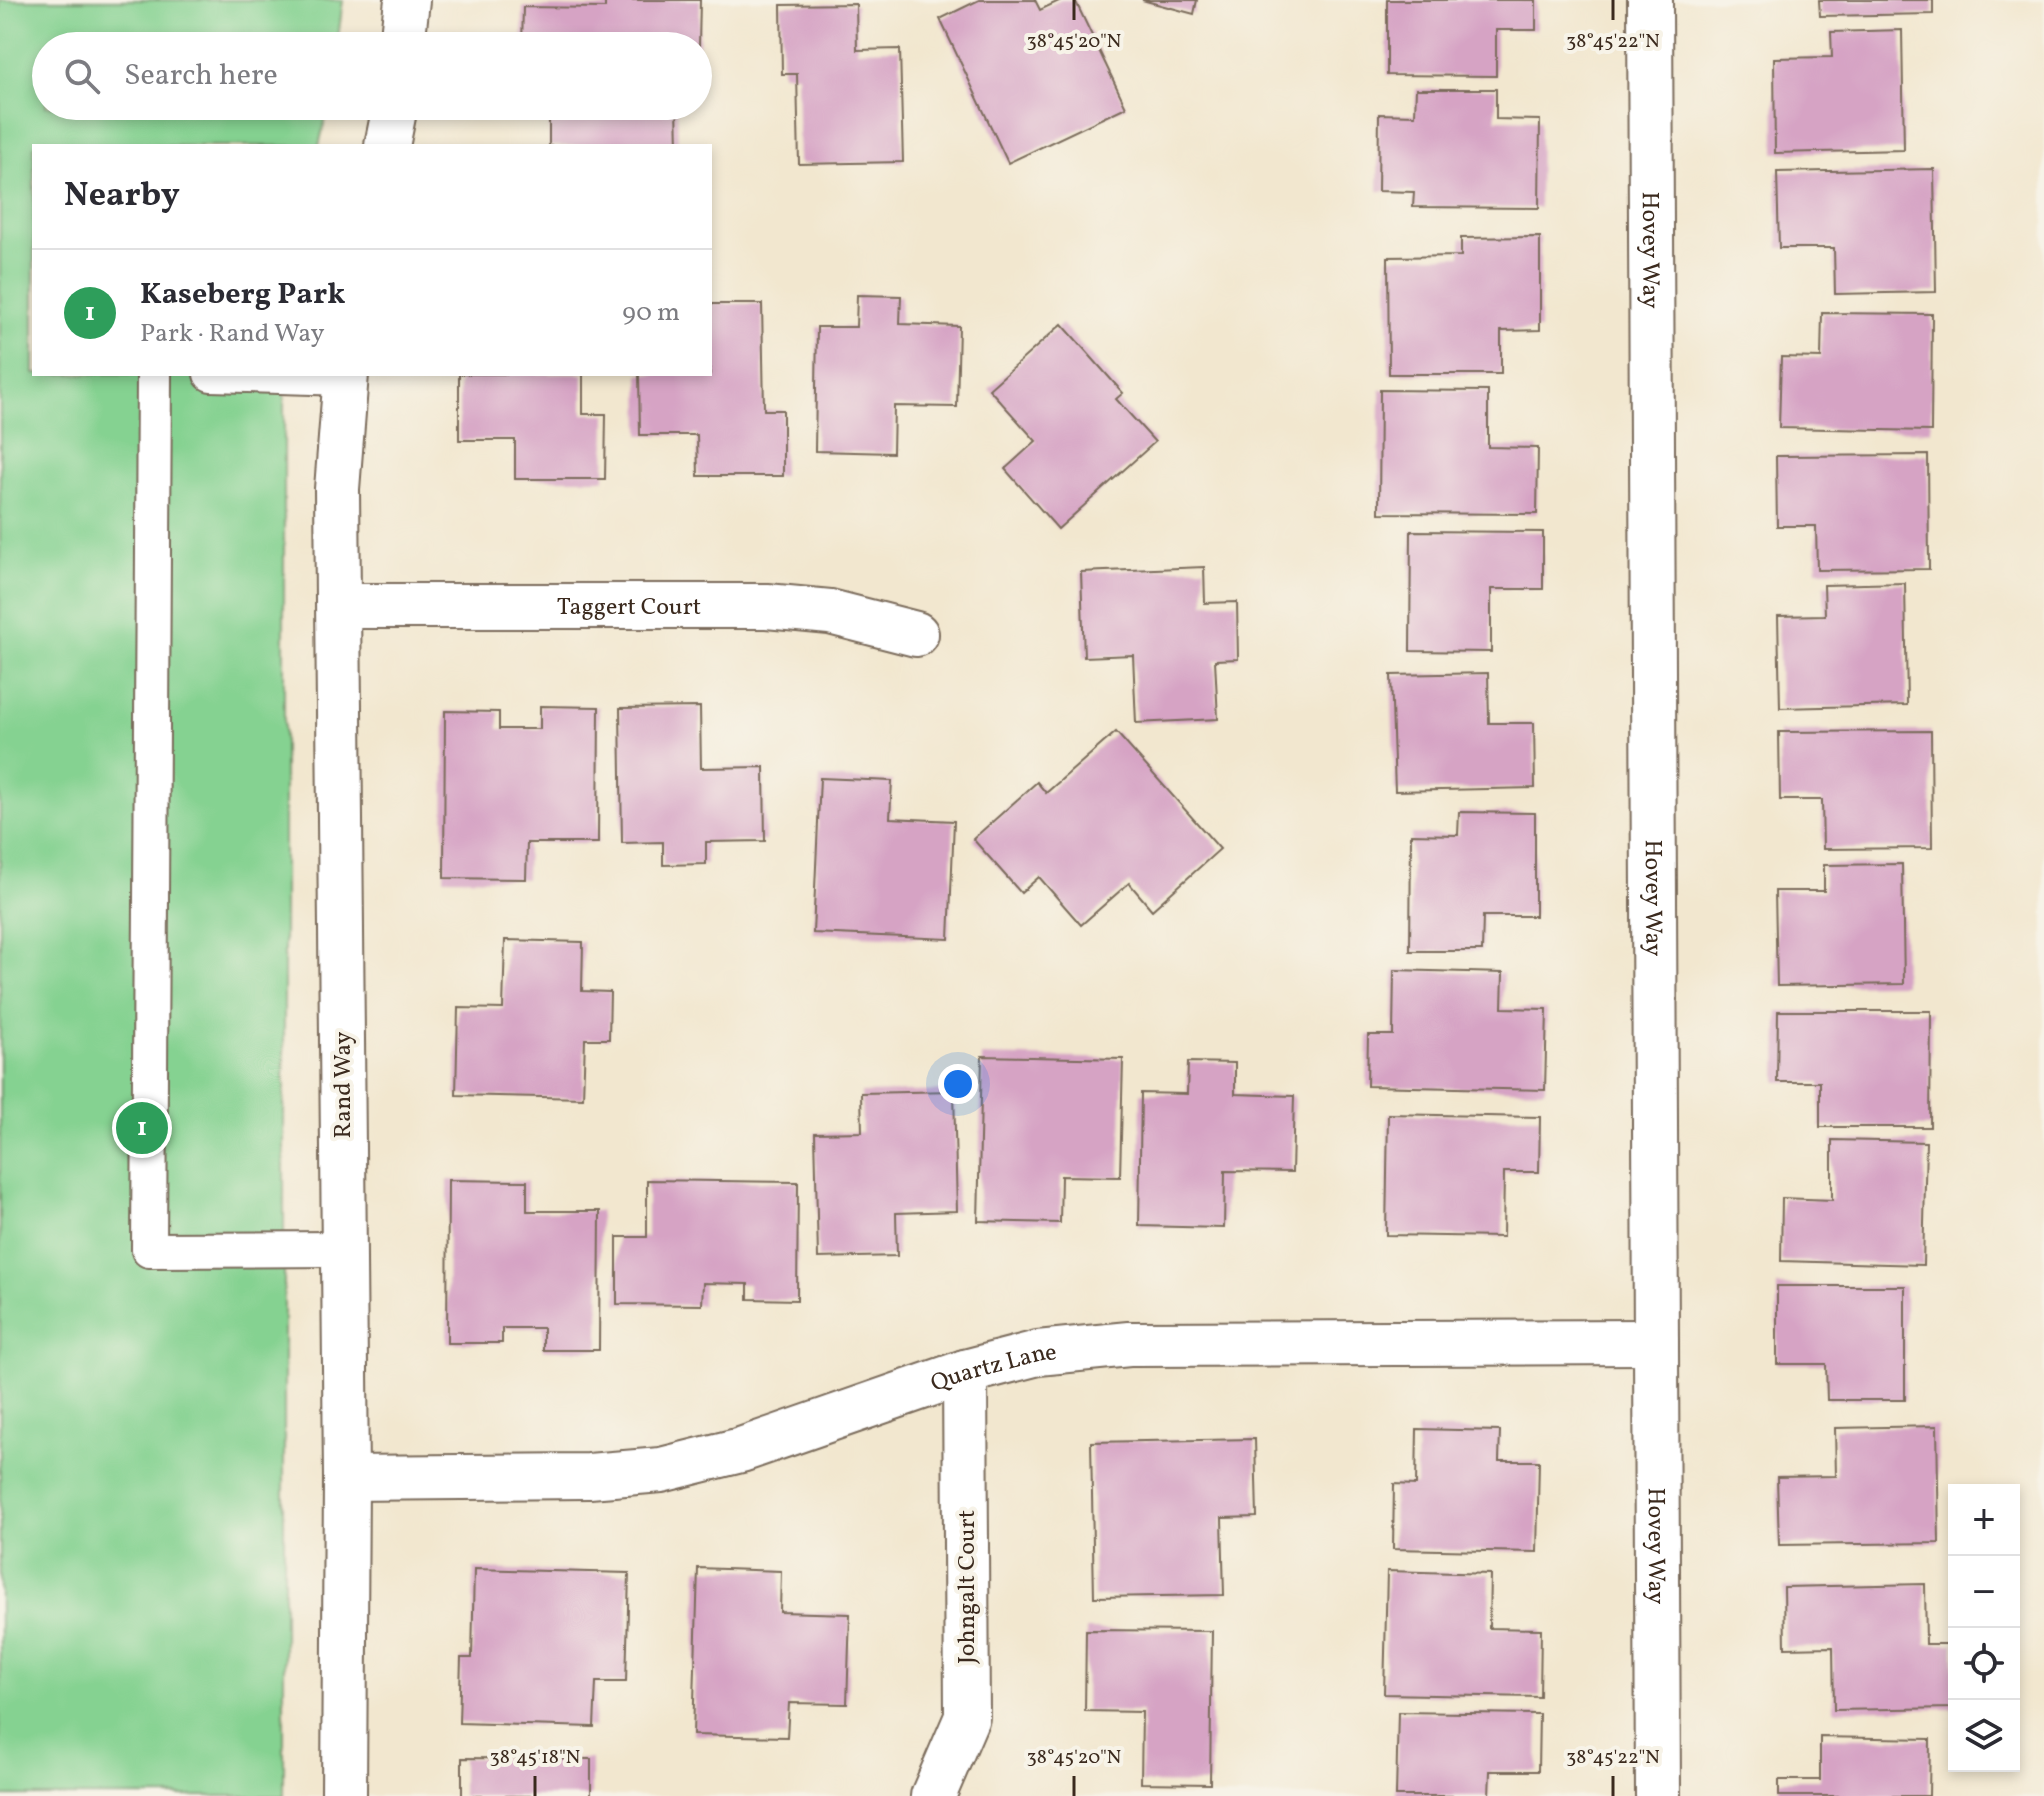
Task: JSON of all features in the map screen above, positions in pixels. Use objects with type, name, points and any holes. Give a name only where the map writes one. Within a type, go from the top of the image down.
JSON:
[{"type":"street","points":[[404,32],[407,0]]},
{"type":"street","name":"Hovey Way","points":[[1650,0],[1658,1796]]},
{"type":"street","points":[[387,144],[392,120]]},
{"type":"street","name":"Rand Way","points":[[344,1796],[346,1478],[337,489],[346,376]]},
{"type":"street","name":"Taggert Court","points":[[339,606],[767,606],[830,612],[916,634]]},
{"type":"street","name":"Quartz Lane","points":[[346,1478],[589,1476],[661,1470],[741,1450],[965,1372],[1038,1353],[1129,1344],[1656,1342]]},
{"type":"street","name":"Johngalt Court","points":[[933,1796],[967,1717],[965,1372]]},
{"type":"lane","points":[[154,376],[149,1250],[344,1249]]},
{"type":"green space","points":[[0,0],[343,0],[339,32],[32,32],[32,120],[325,120],[319,144],[32,144],[32,376],[284,376],[284,1796],[0,1796]]},
{"type":"building","points":[[605,0],[700,0],[699,32],[522,32],[523,7],[605,8]]},
{"type":"building","points":[[979,0],[1035,0],[1040,10],[1061,0],[1075,0],[1126,107],[1008,163],[940,19]]},
{"type":"building","points":[[1142,0],[1197,0],[1194,14]]},
{"type":"building","points":[[1387,0],[1536,0],[1536,30],[1496,30],[1496,76],[1387,75]]},
{"type":"building","points":[[1819,0],[1933,0],[1933,14],[1820,16]]},
{"type":"building","points":[[856,4],[857,50],[900,49],[903,162],[799,164],[797,74],[782,74],[781,5]]},
{"type":"building","points":[[1902,30],[1904,150],[1775,153],[1774,58],[1832,57],[1831,32]]},
{"type":"building","points":[[1416,89],[1496,89],[1496,119],[1540,120],[1539,208],[1413,207],[1414,192],[1378,191],[1379,114],[1415,115]]},
{"type":"building","points":[[549,120],[677,120],[678,144],[549,144]]},
{"type":"building","points":[[1934,169],[1936,292],[1835,294],[1834,248],[1779,248],[1777,172]]},
{"type":"building","points":[[1540,237],[1540,330],[1501,331],[1501,374],[1389,374],[1388,257],[1461,256],[1461,238]]},
{"type":"building","points":[[857,295],[901,296],[900,324],[959,326],[957,407],[894,406],[893,453],[815,451],[817,327],[856,327]]},
{"type":"building","points":[[712,304],[762,304],[764,410],[783,410],[783,476],[698,476],[697,435],[640,435],[639,376],[712,376]]},
{"type":"building","points":[[1822,313],[1932,314],[1931,431],[1779,428],[1781,357],[1821,358]]},
{"type":"building","points":[[1062,324],[1123,393],[1116,399],[1155,442],[1058,529],[1005,469],[1036,441],[989,389]]},
{"type":"building","points":[[459,376],[583,376],[583,414],[606,414],[605,479],[515,479],[515,440],[459,440]]},
{"type":"building","points":[[1380,390],[1488,391],[1488,447],[1538,448],[1537,514],[1379,513]]},
{"type":"building","points":[[1928,455],[1929,569],[1817,570],[1816,526],[1777,526],[1776,456]]},
{"type":"building","points":[[1411,531],[1543,532],[1543,589],[1491,589],[1491,652],[1410,651]]},
{"type":"building","points":[[1204,567],[1205,603],[1237,602],[1238,659],[1215,660],[1218,719],[1136,723],[1133,655],[1084,657],[1081,572]]},
{"type":"building","points":[[1905,583],[1907,705],[1780,708],[1778,616],[1825,615],[1824,585]]},
{"type":"building","points":[[1488,673],[1489,723],[1534,723],[1535,788],[1395,791],[1391,675]]},
{"type":"building","points":[[540,706],[599,707],[598,843],[527,843],[526,879],[444,878],[445,711],[499,712],[499,729],[540,729]]},
{"type":"building","points":[[700,707],[701,768],[764,767],[765,841],[706,842],[706,864],[663,865],[663,842],[622,843],[620,708]]},
{"type":"building","points":[[1931,731],[1932,848],[1823,849],[1822,800],[1780,800],[1779,732]]},
{"type":"building","points":[[1116,732],[1220,849],[1152,910],[1129,883],[1081,925],[1039,877],[1021,893],[973,839],[1037,782],[1046,793]]},
{"type":"building","points":[[820,778],[892,781],[890,818],[954,821],[949,939],[813,933]]},
{"type":"building","points":[[1459,812],[1535,813],[1535,916],[1483,916],[1482,951],[1410,951],[1411,834],[1458,835]]},
{"type":"building","points":[[1902,864],[1904,984],[1777,986],[1775,891],[1824,891],[1824,865]]},
{"type":"building","points":[[505,940],[583,942],[582,991],[610,992],[609,1039],[585,1039],[583,1098],[456,1095],[458,1008],[503,1009]]},
{"type":"building","points":[[1394,970],[1503,973],[1502,1008],[1547,1009],[1545,1090],[1367,1086],[1368,1035],[1393,1035]]},
{"type":"building","points":[[1778,1011],[1931,1011],[1930,1127],[1820,1127],[1820,1082],[1777,1082]]},
{"type":"building","points":[[982,1056],[1123,1059],[1120,1177],[1061,1176],[1060,1223],[978,1221]]},
{"type":"building","points":[[1188,1062],[1235,1063],[1235,1094],[1294,1096],[1292,1172],[1225,1171],[1224,1228],[1139,1226],[1141,1093],[1187,1094]]},
{"type":"building","points":[[954,1091],[957,1211],[896,1213],[897,1256],[818,1258],[815,1133],[862,1132],[861,1093]]},
{"type":"building","points":[[1388,1114],[1540,1117],[1539,1172],[1504,1172],[1503,1237],[1386,1235]]},
{"type":"building","points":[[1832,1140],[1926,1142],[1923,1265],[1781,1261],[1782,1198],[1832,1200]]},
{"type":"building","points":[[448,1180],[527,1181],[527,1211],[600,1211],[599,1350],[543,1350],[543,1328],[502,1328],[502,1343],[447,1343]]},
{"type":"building","points":[[647,1180],[798,1182],[797,1300],[748,1299],[748,1284],[703,1283],[702,1305],[617,1304],[617,1237],[647,1237]]},
{"type":"building","points":[[1777,1286],[1905,1286],[1905,1400],[1827,1400],[1826,1364],[1777,1364]]},
{"type":"building","points":[[1937,1426],[1939,1543],[1779,1545],[1777,1477],[1836,1476],[1835,1428]]},
{"type":"building","points":[[1417,1429],[1500,1431],[1499,1461],[1539,1461],[1537,1552],[1393,1549],[1394,1484],[1416,1485]]},
{"type":"building","points":[[1255,1439],[1257,1517],[1222,1518],[1224,1595],[1094,1597],[1091,1442]]},
{"type":"building","points":[[698,1568],[781,1571],[780,1612],[850,1614],[847,1704],[789,1703],[787,1737],[693,1735]]},
{"type":"building","points":[[474,1569],[629,1573],[626,1682],[596,1682],[594,1727],[459,1723],[461,1658],[472,1658]]},
{"type":"building","points":[[1387,1571],[1490,1574],[1489,1628],[1541,1629],[1540,1697],[1384,1694]]},
{"type":"building","points":[[1925,1584],[1926,1644],[1948,1644],[1948,1708],[1834,1710],[1833,1647],[1785,1648],[1784,1587]]},
{"type":"building","points":[[1086,1630],[1212,1631],[1210,1784],[1141,1783],[1142,1712],[1085,1711]]},
{"type":"building","points":[[1398,1712],[1539,1714],[1538,1771],[1490,1771],[1489,1796],[1396,1796]]},
{"type":"building","points":[[1820,1737],[1930,1739],[1929,1796],[1779,1796],[1779,1780],[1820,1780]]},
{"type":"building","points":[[462,1758],[591,1759],[591,1796],[462,1796]]},
{"type":"place","name":"Kaseberg Park","points":[[142,1128]]}]
